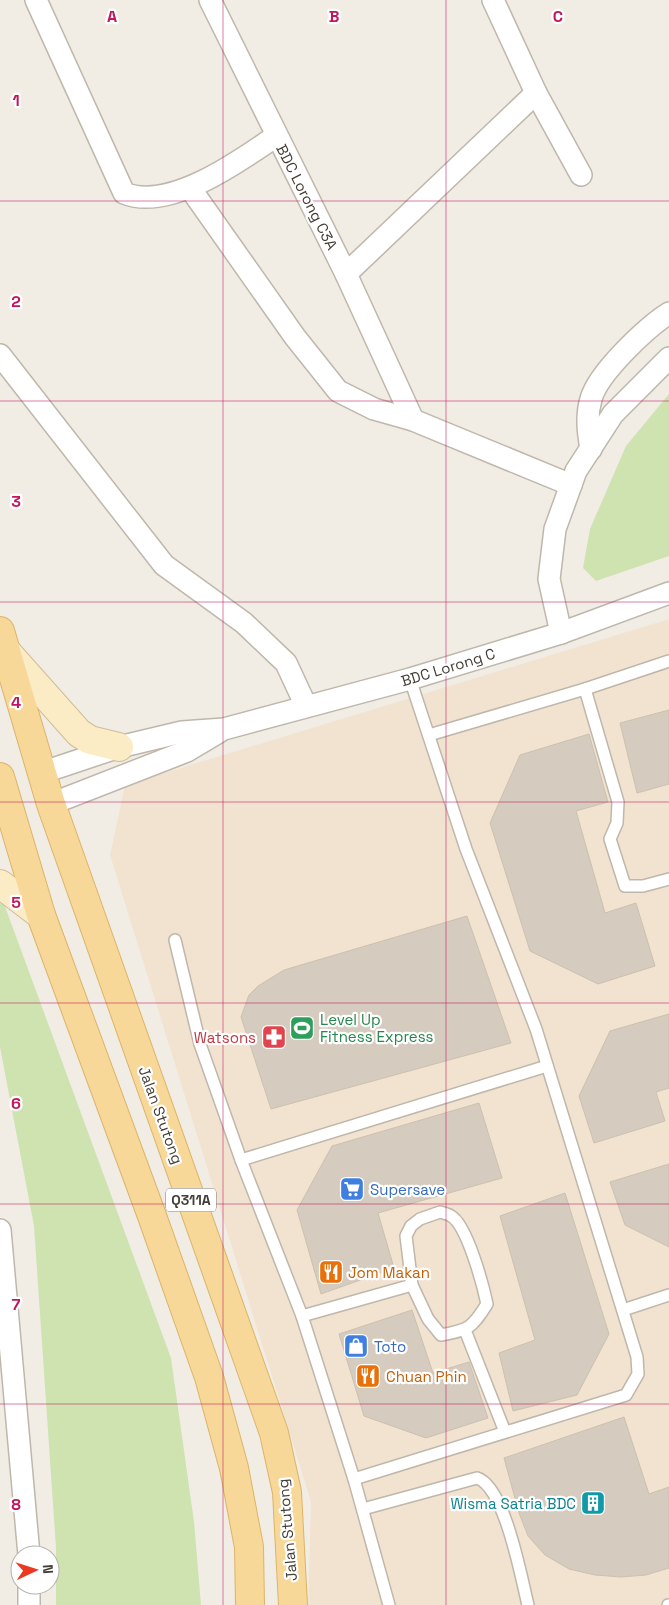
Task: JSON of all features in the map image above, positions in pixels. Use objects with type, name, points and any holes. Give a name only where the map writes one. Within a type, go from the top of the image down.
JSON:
[{"type":"main road","points":[[3,641],[79,733],[90,740],[119,747]]},
{"type":"main road","name":"Jalan Stutong","points":[[3,641],[51,804],[274,1433],[287,1492],[293,1605]]},
{"type":"main road","name":"BDC Lorong C","points":[[1,781],[41,773]]},
{"type":"main road","points":[[1,781],[6,819],[152,1216],[208,1377],[234,1468],[249,1547],[250,1605]]},
{"type":"main road","name":"BDC Lorong C","points":[[6,819],[51,804]]},
{"type":"main road","points":[[0,884],[41,915]]},
{"type":"street","name":"BDC Lorong C3A","points":[[36,0],[124,193],[134,197],[145,197],[190,188],[236,164],[276,136],[346,274],[413,420]]},
{"type":"street","points":[[210,0],[276,136]]},
{"type":"street","points":[[493,0],[536,93],[581,175]]},
{"type":"street","points":[[346,274],[536,93]]},
{"type":"street","points":[[190,188],[295,337],[338,391],[374,409],[413,420],[571,485]]},
{"type":"street","points":[[591,449],[587,426],[591,397],[613,364],[653,323],[669,313]]},
{"type":"street","points":[[0,355],[164,565],[244,623],[286,663],[306,706]]},
{"type":"street","points":[[560,633],[549,579],[555,529],[576,471],[613,414],[669,358]]},
{"type":"street","name":"BDC Lorong C","points":[[41,773],[119,747],[182,732],[224,729],[410,680],[560,633],[669,593]]},
{"type":"street","name":"BDC Lorong C","points":[[51,804],[187,751],[224,729]]},
{"type":"street","points":[[0,1230],[28,1545]]},
{"type":"lane","points":[[429,735],[584,689],[669,661]]},
{"type":"lane","points":[[354,1479],[626,1395],[638,1374],[637,1356],[536,1029],[466,849],[410,680]]},
{"type":"lane","points":[[584,689],[618,802],[617,823],[610,839],[625,886],[643,886],[669,879]]},
{"type":"lane","points":[[175,940],[200,1044],[241,1160],[302,1316],[354,1479],[390,1605]]},
{"type":"lane","points":[[241,1160],[547,1066]]},
{"type":"lane","points":[[440,1212],[452,1216],[461,1227],[472,1254],[487,1304],[478,1317],[465,1330],[441,1335],[428,1319],[412,1285],[406,1236],[411,1226],[420,1218],[440,1212]]},
{"type":"lane","points":[[302,1316],[412,1285]]},
{"type":"lane","points":[[623,1310],[669,1295]]},
{"type":"lane","points":[[465,1330],[505,1432]]},
{"type":"lane","points":[[363,1509],[435,1488],[477,1478],[484,1480],[502,1508],[528,1605]]},
{"type":"shaded area","points":[[669,619],[669,1605],[308,1605],[311,1502],[110,855],[125,785]]},
{"type":"green space","points":[[669,394],[669,556],[596,581],[583,568],[590,529],[626,446]]},
{"type":"green space","points":[[3,901],[171,1358],[194,1522],[201,1605],[56,1605],[56,1595],[60,1595],[60,1545],[56,1545],[34,1226],[0,1047],[0,904]]},
{"type":"building","points":[[669,710],[669,784],[637,793],[620,723]]},
{"type":"building","points":[[589,734],[608,802],[576,811],[605,913],[636,903],[655,966],[598,984],[530,951],[490,823],[520,755]]},
{"type":"building","points":[[467,916],[511,1043],[271,1109],[241,1017],[249,995],[258,986],[284,970]]},
{"type":"building","points":[[669,1014],[669,1088],[656,1092],[665,1121],[594,1143],[579,1096],[610,1031]]},
{"type":"building","points":[[479,1103],[502,1178],[378,1213],[394,1268],[321,1294],[297,1210],[332,1146]]},
{"type":"building","points":[[669,1164],[669,1247],[625,1225],[610,1182]]},
{"type":"building","points":[[565,1193],[609,1334],[577,1395],[513,1411],[499,1353],[535,1340],[500,1216]]},
{"type":"building","points":[[412,1310],[433,1373],[469,1362],[488,1418],[426,1438],[364,1416],[339,1334]]},
{"type":"building","name":"Wisma Satria BDC","points":[[624,1417],[649,1494],[669,1487],[669,1568],[646,1575],[621,1577],[595,1575],[569,1569],[545,1555],[528,1536],[519,1513],[504,1458]]},
{"type":"place","name":"Level Up Fitness Express","points":[[302,1028]]},
{"type":"place","name":"Watsons","points":[[274,1037]]},
{"type":"place","name":"Supersave","points":[[352,1189]]},
{"type":"place","name":"Jom Makan","points":[[331,1272]]},
{"type":"place","name":"Toto","points":[[356,1346]]},
{"type":"place","name":"Chuan Phin","points":[[368,1376]]},
{"type":"place","name":"Wisma Satria BDC","points":[[593,1503]]}]
